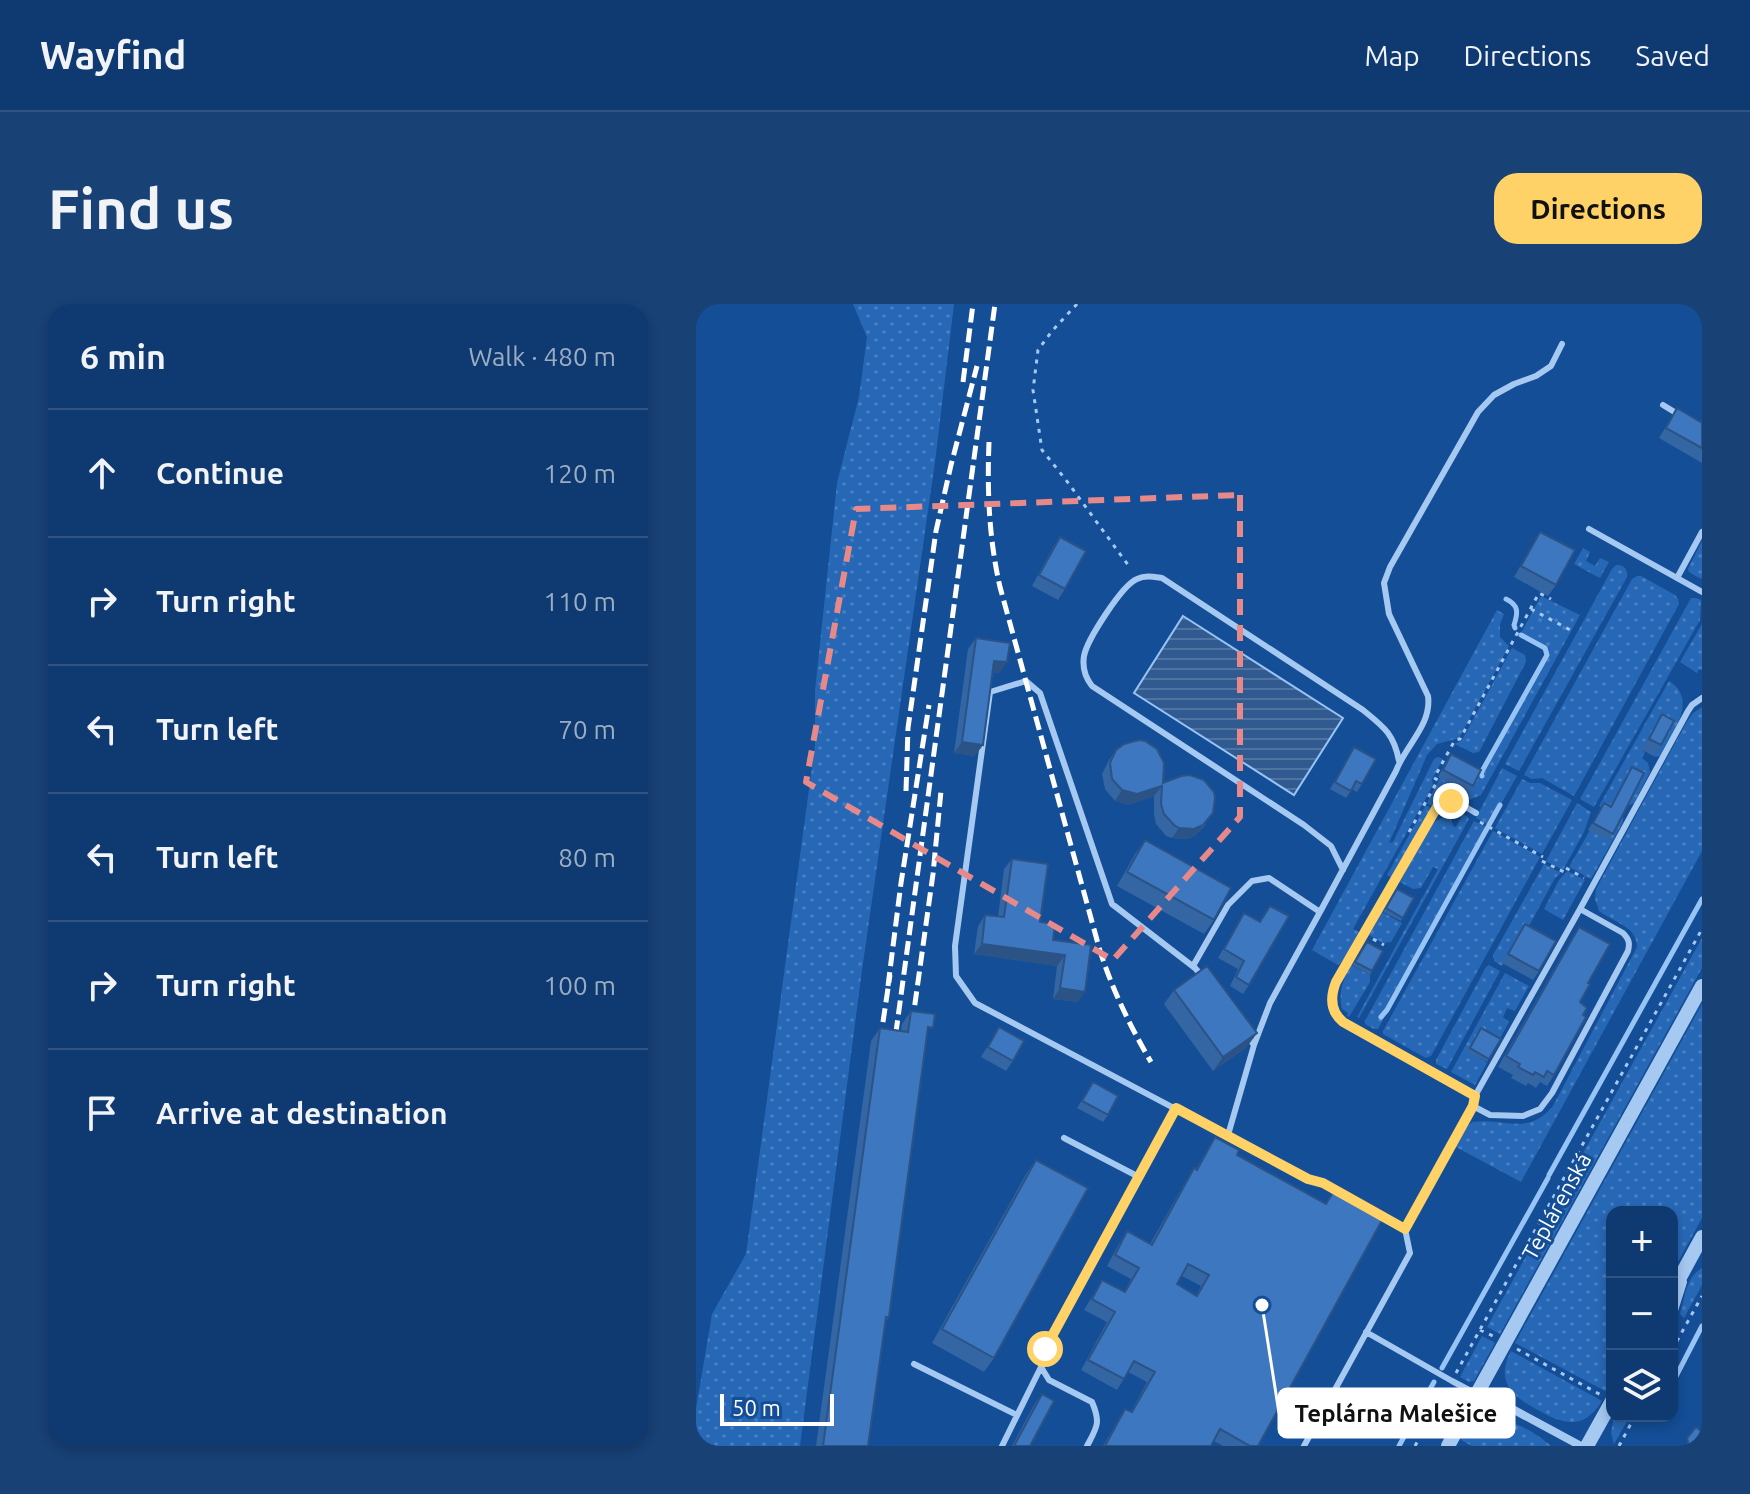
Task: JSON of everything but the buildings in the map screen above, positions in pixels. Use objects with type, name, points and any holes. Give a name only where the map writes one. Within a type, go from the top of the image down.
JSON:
[{"type":"street","name":"Teplárenská","points":[[1446,1441],[1463,1420],[1702,986]]},
{"type":"street","points":[[1678,1281],[1701,1239]]},
{"type":"street","points":[[1479,1391],[1584,1446],[1601,1421],[1606,1405]]},
{"type":"lane","points":[[1228,1135],[1254,1045],[1270,1003],[1429,707],[1428,696],[1389,614],[1384,583],[1390,567],[1478,412],[1494,395],[1551,366],[1562,344]]},
{"type":"lane","points":[[1663,405],[1689,420]]},
{"type":"lane","points":[[1589,529],[1702,591]]},
{"type":"lane","points":[[1677,578],[1702,532]]},
{"type":"lane","points":[[1343,870],[1331,846],[1304,825],[1092,686],[1086,678],[1084,667],[1088,645],[1120,593],[1138,579],[1150,576],[1162,578],[1363,710],[1388,730],[1396,744],[1399,761]]},
{"type":"lane","points":[[1204,979],[1193,966],[1112,904],[1040,693],[1026,681],[990,692],[955,946],[956,976],[975,1003],[1308,1179],[1323,1183],[1350,1198]]},
{"type":"lane","points":[[1304,1446],[1410,1253],[1405,1229],[1473,1106],[1475,1096],[1688,711],[1702,698]]},
{"type":"lane","points":[[1474,816],[1455,802],[1446,800],[1441,803],[1333,991],[1333,1009],[1336,1017],[1356,1030],[1475,1096]]},
{"type":"lane","points":[[1193,966],[1228,905],[1252,881],[1269,878],[1320,912]]},
{"type":"lane","points":[[1473,1106],[1490,1115],[1523,1116],[1540,1109],[1552,1093],[1628,951],[1628,938],[1623,933],[1580,909]]},
{"type":"lane","points":[[1246,1034],[1254,1045]]},
{"type":"lane","points":[[1002,1446],[1041,1367],[1045,1349],[1176,1108]]},
{"type":"lane","points":[[1064,1138],[1139,1177]]},
{"type":"lane","points":[[1364,1206],[1405,1229]]},
{"type":"lane","points":[[1678,1300],[1690,1259]]},
{"type":"lane","points":[[1366,1332],[1469,1390],[1479,1391]]},
{"type":"lane","points":[[914,1364],[1017,1415]]},
{"type":"lane","points":[[1041,1367],[1049,1380],[1092,1402],[1098,1416],[1097,1427],[1087,1446]]},
{"type":"lane","points":[[1601,1421],[1606,1415]]},
{"type":"lane","points":[[1442,1446],[1463,1420]]},
{"type":"path","points":[[1077,304],[1038,350],[1033,390],[1042,450],[1138,579]]},
{"type":"path","points":[[1407,834],[1438,780],[1434,778],[1441,765],[1455,740],[1460,739],[1539,593],[1551,599]]},
{"type":"path","points":[[1531,608],[1574,632]]},
{"type":"path","points":[[1474,816],[1542,859],[1594,883]]},
{"type":"path","points":[[1455,1375],[1702,929]]},
{"type":"path","points":[[1364,934],[1384,945]]},
{"type":"path","points":[[1678,1335],[1702,1296]]},
{"type":"path","points":[[1480,1330],[1498,1338]]},
{"type":"path","points":[[1514,1347],[1606,1398]]},
{"type":"path","points":[[1415,1446],[1448,1387]]},
{"type":"path","points":[[1619,1446],[1632,1422]]},
{"type":"path","points":[[1426,1427],[1446,1441]]},
{"type":"highlighted area","points":[[1240,495],[1240,817],[1113,960],[806,782],[856,509]]},
{"type":"shaded area","points":[[853,304],[954,304],[800,1446],[696,1446],[696,1409],[712,1314],[746,1254],[815,745],[815,691],[837,483],[859,397],[867,337]]},
{"type":"shaded area","points":[[1702,541],[1702,577],[1701,579],[1688,569]]},
{"type":"shaded area","points":[[1583,548],[1590,552],[1586,561],[1595,566],[1600,558],[1609,562],[1600,578],[1574,564]]},
{"type":"shaded area","points":[[1616,565],[1625,568],[1627,577],[1519,771],[1505,764],[1612,569]]},
{"type":"shaded area","points":[[1637,576],[1675,595],[1679,604],[1574,796],[1542,778],[1532,779],[1524,775],[1632,579]]},
{"type":"shaded area","points":[[1541,596],[1580,615],[1481,795],[1469,800],[1465,798],[1476,777],[1479,777],[1548,654],[1546,647],[1521,633]]},
{"type":"shaded area","points":[[1691,598],[1701,600],[1700,620],[1594,807],[1580,799]]},
{"type":"shaded area","points":[[1497,610],[1504,614],[1500,637],[1509,646],[1459,738],[1437,744],[1427,755],[1389,843],[1393,842],[1434,759],[1438,757],[1443,759],[1432,779],[1433,785],[1353,929],[1361,933],[1338,965],[1312,950]]},
{"type":"shaded area","points":[[1183,616],[1343,718],[1294,795],[1134,693]]},
{"type":"shaded area","points":[[1702,624],[1702,670],[1699,669],[1697,673],[1680,662]]},
{"type":"shaded area","points":[[1512,648],[1525,655],[1526,662],[1479,752],[1473,753],[1455,744],[1462,740]]},
{"type":"shaded area","points":[[1669,681],[1682,697],[1680,717],[1657,757],[1653,756],[1655,726],[1642,749],[1645,752],[1642,758],[1648,763],[1650,772],[1634,803],[1628,805],[1628,774],[1615,798],[1623,822],[1591,879],[1569,867],[1590,830],[1614,815],[1599,806]]},
{"type":"shaded area","points":[[1702,707],[1702,851],[1521,1182],[1456,1147],[1472,1122],[1525,1123],[1534,1121],[1553,1106],[1637,947],[1629,929],[1599,911],[1596,889],[1686,723]]},
{"type":"shaded area","points":[[1502,768],[1517,776],[1489,825],[1476,818]]},
{"type":"shaded area","points":[[1440,778],[1462,790],[1459,795],[1449,791],[1440,794],[1432,806],[1427,803]]},
{"type":"shaded area","points":[[1522,779],[1540,783],[1572,800],[1542,854],[1495,828]]},
{"type":"shaded area","points":[[1577,803],[1591,812],[1563,870],[1546,861]]},
{"type":"shaded area","points":[[1426,805],[1431,808],[1392,878],[1387,875]]},
{"type":"shaded area","points":[[1454,811],[1469,819],[1359,1018],[1438,869],[1433,867],[1421,888],[1413,889],[1400,882],[1432,824],[1445,816],[1456,827],[1461,817],[1447,814]]},
{"type":"shaded area","points":[[1474,821],[1488,828],[1378,1029],[1374,1029],[1365,1021]]},
{"type":"shaded area","points":[[1493,831],[1540,857],[1431,1056],[1426,1058],[1383,1034],[1383,1031]]},
{"type":"shaded area","points":[[1544,864],[1561,873],[1502,966],[1494,961],[1493,955]]},
{"type":"shaded area","points":[[1567,871],[1585,880],[1563,920],[1544,909]]},
{"type":"shaded area","points":[[1382,912],[1402,923],[1391,942],[1383,943],[1369,935]]},
{"type":"shaded area","points":[[1702,938],[1702,968],[1500,1334],[1487,1327]]},
{"type":"shaded area","points":[[1351,965],[1370,975],[1370,982],[1349,1017],[1342,1009],[1341,992]]},
{"type":"shaded area","points":[[1489,965],[1500,971],[1447,1069],[1436,1064],[1436,1060]]},
{"type":"shaded area","points":[[1505,973],[1529,986],[1515,1011],[1507,1008],[1503,1017],[1509,1022],[1498,1042],[1479,1032],[1468,1051],[1487,1063],[1475,1085],[1451,1072]]},
{"type":"shaded area","points":[[1702,1004],[1702,1218],[1678,1262],[1678,1206],[1606,1206],[1606,1391],[1515,1343]]},
{"type":"shaded area","points":[[1702,1268],[1702,1285],[1684,1318],[1680,1314],[1687,1288]]},
{"type":"shaded area","points":[[1482,1336],[1495,1343],[1474,1381],[1469,1382],[1460,1377]]},
{"type":"shaded area","points":[[1511,1351],[1602,1401],[1581,1421],[1556,1419],[1538,1410],[1509,1387],[1505,1371]]},
{"type":"shaded area","points":[[1453,1389],[1461,1393],[1463,1400],[1446,1432],[1433,1425]]},
{"type":"shaded area","points":[[1487,1418],[1521,1426],[1551,1446],[1472,1446],[1461,1440],[1472,1427]]},
{"type":"shaded area","points":[[1613,1422],[1627,1422],[1614,1444],[1611,1433]]},
{"type":"waterway","points":[[1506,599],[1516,610],[1515,628]]},
{"type":"waterway","points":[[1482,776],[1547,655],[1545,648],[1521,635]]},
{"type":"waterway","points":[[1381,1017],[1500,805]]},
{"type":"waterway","points":[[1549,1175],[1702,899]]},
{"type":"waterway","points":[[1442,1368],[1548,1178]]},
{"type":"waterway","points":[[1678,1372],[1702,1326]]},
{"type":"waterway","points":[[1399,1446],[1434,1382]]},
{"type":"railway","points":[[963,382],[973,304]]},
{"type":"railway","points":[[893,1054],[995,304]]},
{"type":"railway","points":[[906,791],[908,728],[936,531],[977,366]]},
{"type":"railway","points":[[989,442],[990,515],[1000,587],[1100,951],[1122,1008],[1151,1062]]},
{"type":"railway","points":[[888,986],[929,705]]},
{"type":"railway","points":[[912,1025],[941,791]]},
{"type":"railway","points":[[880,1042],[890,975]]},
{"type":"place","name":"Teplárna Malešice","points":[[1262,1305]]},
{"type":"route","points":[[1045,1349],[1176,1108],[1405,1229],[1473,1106],[1475,1096],[1343,1022],[1336,1017],[1331,999],[1336,982],[1437,807],[1446,800],[1451,801]]}]
